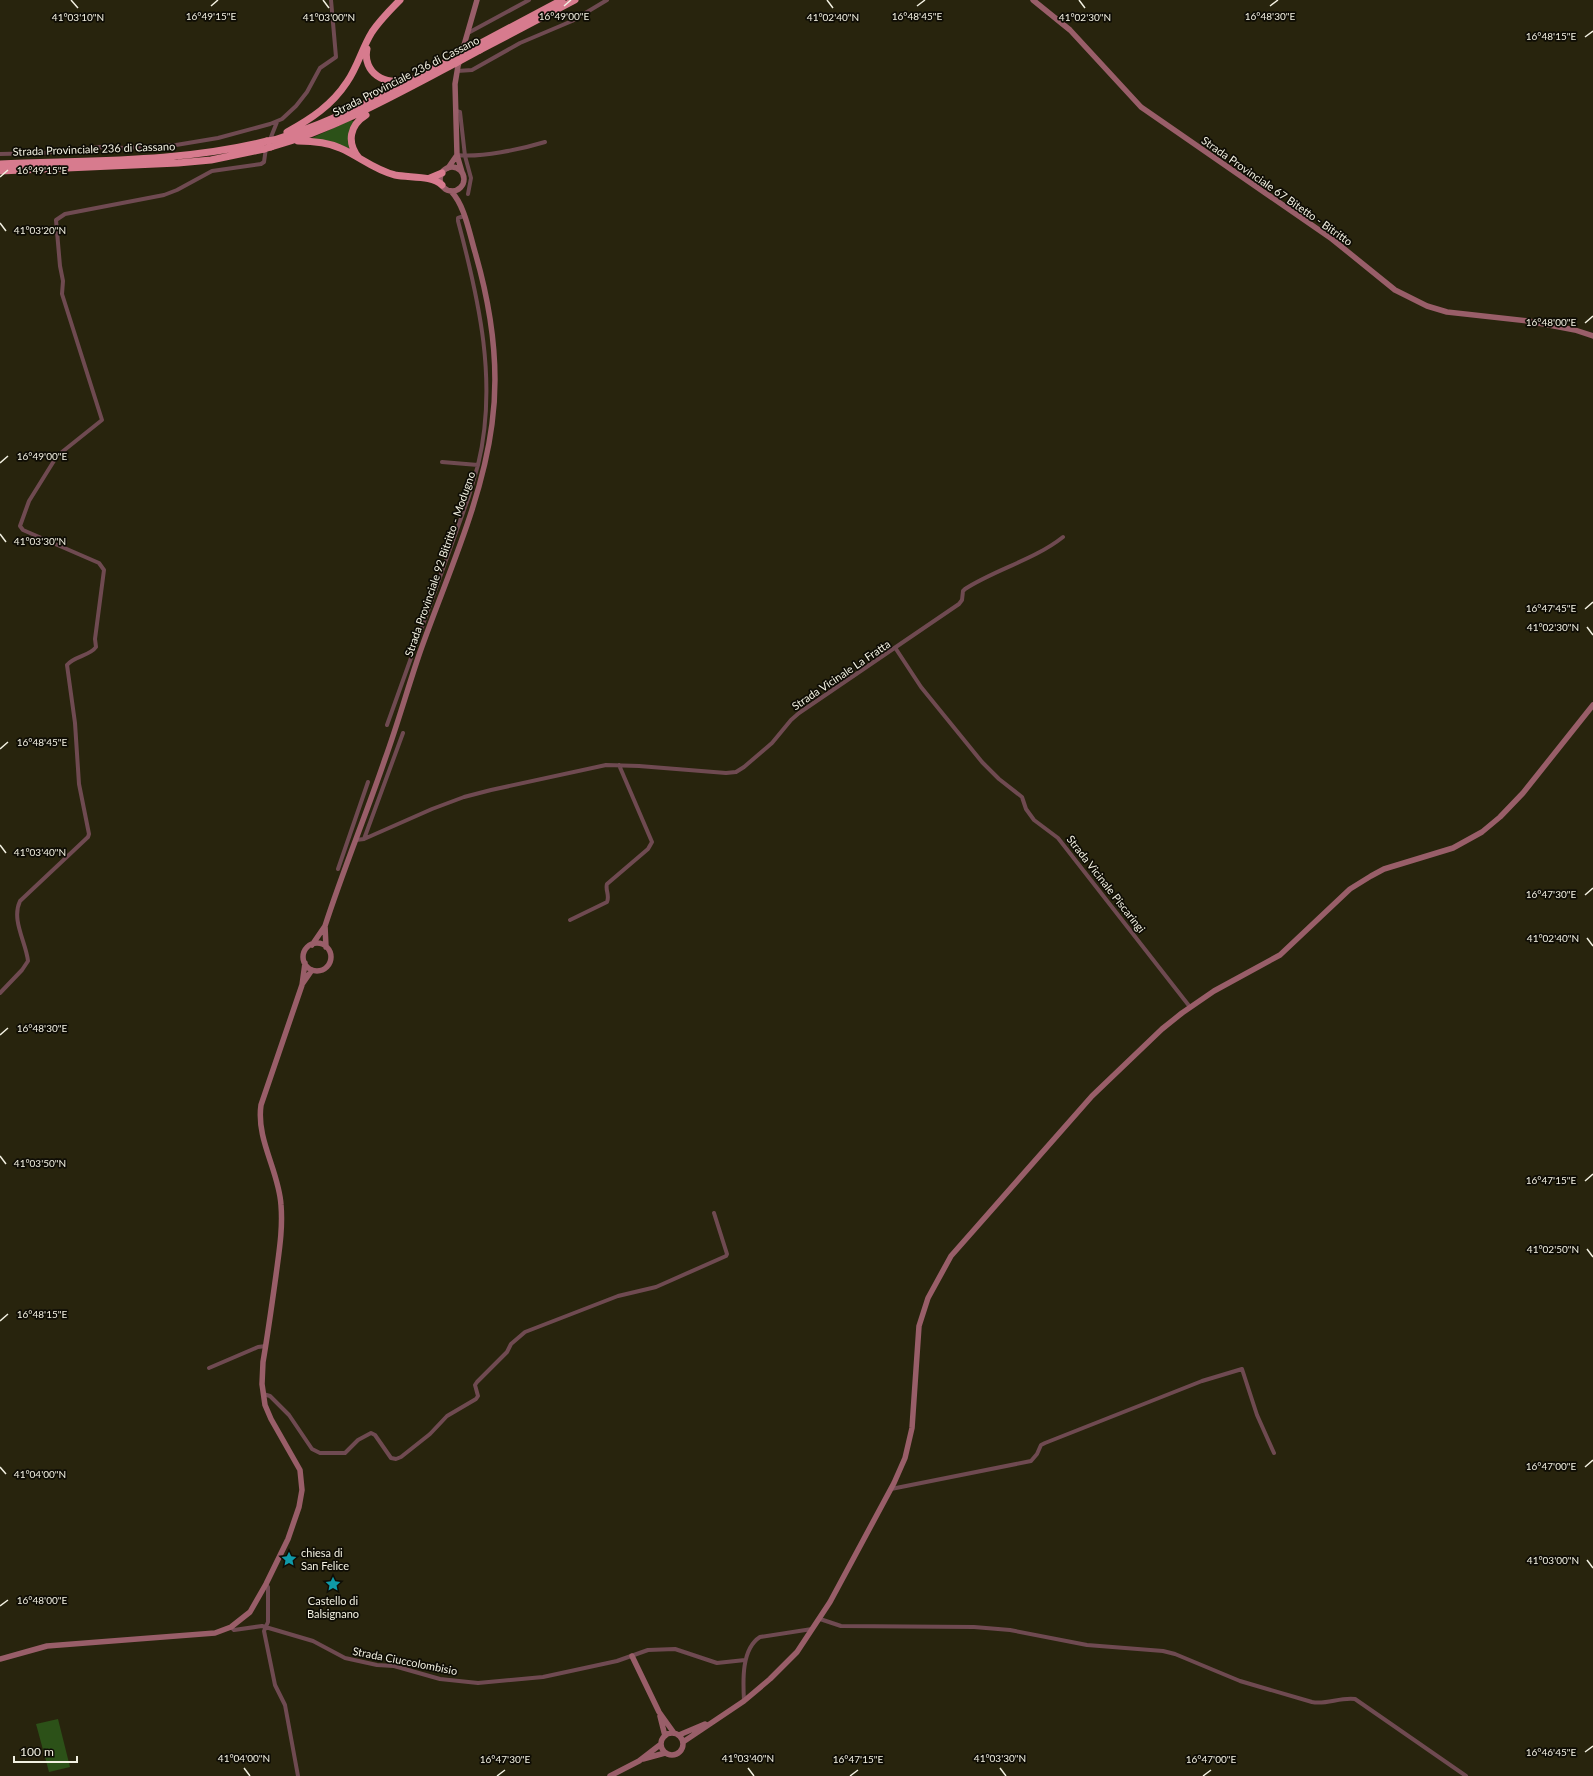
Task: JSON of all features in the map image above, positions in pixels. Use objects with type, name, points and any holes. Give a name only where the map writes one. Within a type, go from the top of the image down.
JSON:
[{"type":"highway","points":[[269,144],[313,117],[332,101],[351,76],[372,33],[384,16],[400,0]]},
{"type":"highway","name":"Strada Provinciale 236 di Cassano","points":[[0,164],[182,157],[294,141],[359,114],[456,63],[478,47],[562,0]]},
{"type":"highway","name":"Strada Provinciale 236 di Cassano","points":[[0,171],[178,163],[211,160],[269,144],[342,115],[458,55],[478,47],[575,0]]},
{"type":"highway","points":[[372,33],[366,55],[367,64],[378,77],[386,81],[404,79],[434,64],[458,55]]},
{"type":"highway","points":[[362,161],[352,146],[352,131],[356,122],[419,82]]},
{"type":"highway","points":[[294,141],[313,141],[331,144],[378,169],[392,174],[413,178],[430,178],[442,185]]},
{"type":"highway","points":[[430,178],[442,173]]},
{"type":"main road","points":[[458,200],[460,188],[464,178],[457,155],[455,84],[457,71],[477,0]]},
{"type":"main road","name":"Strada Provinciale 67 Bitetto - Bitritto","points":[[1033,0],[1070,30],[1141,107],[1195,146],[1332,239],[1395,290],[1427,306],[1447,312],[1528,321],[1575,330],[1593,336]]},
{"type":"main road","points":[[457,155],[448,168],[442,173],[442,185],[451,191],[458,200]]},
{"type":"main road","points":[[448,168],[455,167],[462,172]]},
{"type":"main road","points":[[451,191],[460,188]]},
{"type":"main road","name":"Strada Provinciale 92 Bitritto - Modugno","points":[[325,926],[477,494],[492,423],[495,374],[490,318],[484,285],[458,200]]},
{"type":"main road","points":[[683,1742],[744,1701],[779,1671],[797,1652],[820,1619],[891,1489],[905,1458],[912,1428],[919,1326],[927,1300],[951,1256],[1092,1096],[1162,1029],[1190,1007],[1214,991],[1280,955],[1350,889],[1371,876],[1384,869],[1453,848],[1482,832],[1500,817],[1523,793],[1593,705]]},
{"type":"main road","points":[[0,1659],[47,1646],[215,1633],[231,1627],[250,1612],[288,1540],[299,1508],[302,1482],[296,1462],[267,1412],[262,1384],[282,1227],[281,1204],[278,1188],[263,1137],[260,1112],[261,1105],[302,985],[305,963],[304,954],[325,926]]},
{"type":"main road","points":[[325,926],[326,947]]},
{"type":"main road","points":[[305,963],[312,970],[321,970],[329,965],[331,953],[326,947],[320,944],[312,945]]},
{"type":"main road","points":[[302,985],[312,970]]},
{"type":"main road","points":[[632,1656],[659,1712],[665,1736],[661,1744],[639,1761]]},
{"type":"main road","points":[[610,1776],[639,1761],[665,1753],[673,1756],[679,1753],[683,1748],[683,1742],[659,1712]]},
{"type":"main road","points":[[665,1736],[676,1734],[714,1720]]},
{"type":"main road","points":[[661,1744],[665,1753]]},
{"type":"street","points":[[0,154],[43,153],[100,147],[132,148],[192,143],[276,122],[282,119],[296,106],[307,92],[320,68],[336,57],[331,0]]},
{"type":"street","points":[[468,33],[529,0]]},
{"type":"street","points":[[457,71],[472,70],[520,43],[572,21],[607,0]]},
{"type":"street","points":[[456,111],[460,112],[465,156],[471,178],[468,194]]},
{"type":"street","points":[[0,993],[22,970],[28,961],[18,918],[18,906],[24,896],[56,869],[88,837],[89,834],[79,784],[75,723],[68,665],[70,662],[92,652],[96,647],[95,639],[104,570],[99,563],[23,530],[20,526],[29,501],[58,456],[102,420],[62,294],[64,281],[60,266],[56,220],[65,214],[171,193],[212,171],[261,164],[264,162],[267,146],[276,122]]},
{"type":"street","points":[[457,155],[465,156],[528,147],[545,142]]},
{"type":"street","points":[[387,725],[469,496],[478,465],[485,424],[486,361],[477,294],[458,221],[458,218],[464,216]]},
{"type":"street","points":[[442,462],[478,465]]},
{"type":"street","name":"Strada Vicinale La Fratta","points":[[356,840],[364,839],[432,809],[464,797],[612,764],[726,773],[736,772],[768,748],[794,717],[959,604],[962,600],[962,591],[984,578],[1016,564],[1056,543],[1063,537]]},
{"type":"street","name":"Strada Vicinale Piscaringi","points":[[896,648],[921,687],[982,762],[999,779],[1022,797],[1026,809],[1034,820],[1058,838],[1190,1007]]},
{"type":"street","points":[[413,650],[420,653]]},
{"type":"street","points":[[364,839],[403,733]]},
{"type":"street","points":[[570,920],[607,902],[609,898],[606,887],[607,884],[648,849],[652,842],[620,765]]},
{"type":"street","points":[[338,870],[368,782]]},
{"type":"street","points":[[356,818],[363,820]]},
{"type":"street","points":[[264,1394],[270,1396],[289,1415],[308,1443],[316,1451],[326,1453],[345,1453],[358,1440],[371,1433],[375,1435],[391,1458],[396,1459],[401,1457],[430,1434],[447,1416],[476,1399],[478,1396],[475,1385],[477,1382],[507,1352],[511,1344],[525,1332],[618,1296],[656,1287],[726,1256],[727,1254],[714,1213]]},
{"type":"street","points":[[209,1368],[258,1347],[266,1346]]},
{"type":"street","points":[[891,1489],[1031,1461],[1038,1454],[1040,1445],[1044,1443],[1202,1381],[1242,1369],[1257,1415],[1274,1453]]},
{"type":"street","points":[[266,1584],[268,1587],[268,1622],[264,1631],[275,1685],[285,1705],[298,1776]]},
{"type":"street","points":[[820,1619],[834,1625],[974,1627],[1010,1630],[1088,1645],[1168,1652],[1234,1678],[1312,1702],[1324,1703],[1345,1698],[1355,1699],[1466,1776]]},
{"type":"street","name":"Strada Ciuccolombisio","points":[[231,1627],[234,1630],[266,1627],[313,1641],[345,1658],[377,1665],[394,1666],[440,1679],[478,1683],[543,1677],[617,1661],[648,1650],[675,1649],[717,1663],[746,1660]]},
{"type":"street","points":[[744,1701],[746,1660],[755,1640],[760,1637],[812,1629]]},
{"type":"green space","points":[[351,120],[354,122],[349,149],[312,138]]},
{"type":"green space","points":[[58,1719],[70,1767],[49,1772],[36,1724]]},
{"type":"place","name":"chiesa di San Felice","points":[[289,1559]]},
{"type":"place","name":"Castello di Balsignano","points":[[333,1584]]}]
